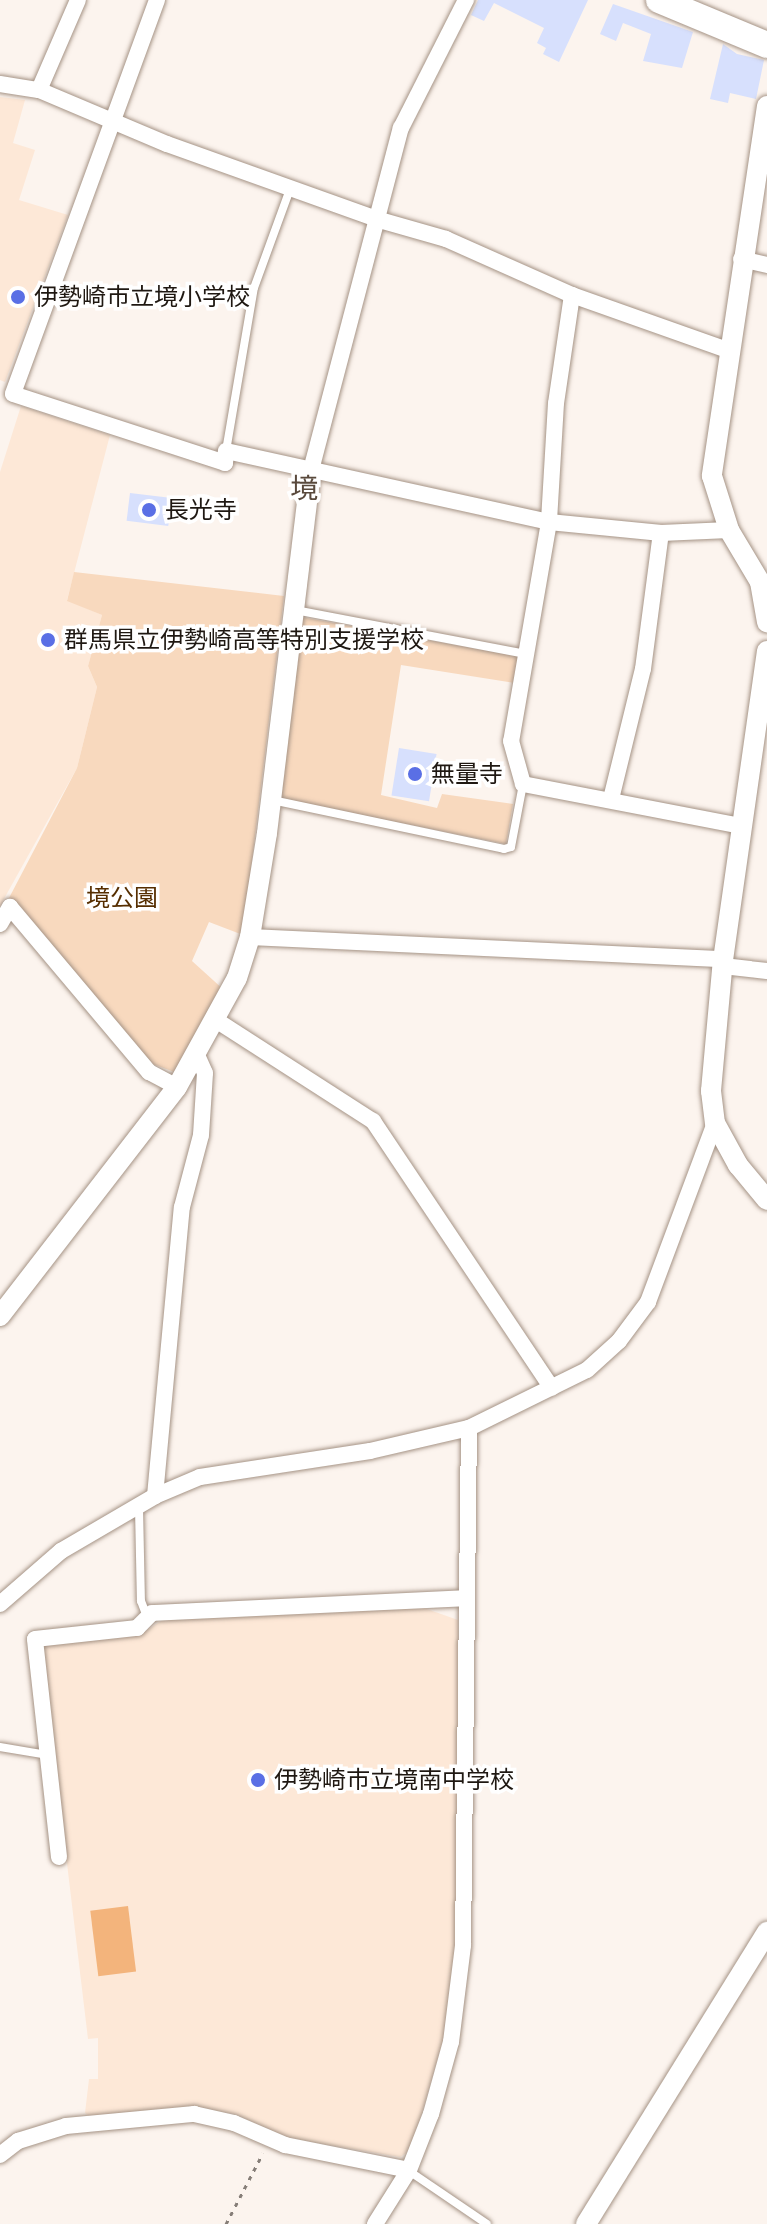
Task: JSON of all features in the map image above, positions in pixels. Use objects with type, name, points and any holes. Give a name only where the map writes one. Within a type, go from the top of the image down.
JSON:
[{"type":"main road","points":[[659,0],[686,6],[767,45]]},
{"type":"street","points":[[39,90],[78,0]]},
{"type":"street","points":[[157,0],[7,391],[225,463],[226,451],[549,522],[661,533],[729,530]]},
{"type":"street","points":[[2,1310],[198,1057],[250,937],[271,800],[311,470],[401,128],[466,0]]},
{"type":"street","points":[[0,84],[39,90],[291,188],[376,219],[446,239],[572,295],[727,350]]},
{"type":"street","points":[[767,106],[727,350],[712,476],[729,530],[760,582],[767,622]]},
{"type":"street","points":[[741,259],[767,265]]},
{"type":"street","points":[[572,295],[556,403],[549,522],[511,741],[523,784],[741,826]]},
{"type":"street","points":[[611,799],[643,669],[661,533]]},
{"type":"street","points":[[767,651],[723,962],[711,1091],[715,1123],[738,1165],[767,1200]]},
{"type":"street","points":[[0,924],[10,907],[149,1072],[177,1087]]},
{"type":"street","points":[[250,937],[723,962],[767,971]]},
{"type":"street","points":[[216,1020],[373,1121],[552,1388]]},
{"type":"street","points":[[155,1496],[182,1207],[201,1135],[205,1073],[198,1057]]},
{"type":"street","points":[[0,1604],[61,1551],[155,1496],[200,1477],[370,1451],[469,1428],[552,1388],[598,1360],[648,1302],[715,1123]]},
{"type":"street","points":[[375,2224],[409,2170],[451,2042],[463,1945],[469,1428]]},
{"type":"street","points":[[59,1857],[35,1639],[137,1628],[152,1613],[467,1598]]},
{"type":"street","points":[[586,2224],[767,1932]]},
{"type":"street","points":[[0,2155],[18,2141],[66,2126],[194,2114],[234,2123],[270,2138],[409,2170]]},
{"type":"lane","points":[[226,451],[254,288],[291,188]]},
{"type":"lane","points":[[294,610],[526,654]]},
{"type":"lane","points":[[271,800],[504,849],[511,847],[523,784]]},
{"type":"lane","points":[[139,1508],[141,1601],[148,1619]]},
{"type":"lane","points":[[0,1747],[48,1755]]},
{"type":"lane","points":[[409,2170],[487,2224]]},
{"type":"path","points":[[226,2224],[270,2138]]},
{"type":"shaded area","name":"伊勢崎市立境小学校","points":[[0,97],[25,100],[13,143],[35,150],[19,200],[68,215],[5,382],[0,380]]},
{"type":"shaded area","name":"群馬県立伊勢崎高等特別支援学校","points":[[21,406],[110,435],[67,600],[102,615],[88,666],[97,687],[77,768],[0,906],[0,472]]},
{"type":"shaded area","name":"伊勢崎市立境南中学校","points":[[424,1608],[458,1620],[459,1915],[447,2027],[411,2150],[400,2157],[288,2138],[235,2114],[195,2107],[94,2119],[85,2113],[89,2079],[98,2079],[98,2038],[88,2039],[41,1646],[140,1635],[164,1619]]},
{"type":"shaded area","points":[[128,1906],[136,1972],[98,1976],[90,1911]]},
{"type":"green space","name":"境公園","points":[[74,572],[284,596],[243,935],[209,922],[192,961],[224,990],[177,1073],[150,1063],[9,898],[77,768],[97,687],[88,666],[102,615],[67,601]]},
{"type":"green space","points":[[301,617],[521,657],[515,683],[401,665],[381,795],[437,808],[442,794],[513,804],[506,844],[281,799]]},
{"type":"building","points":[[478,0],[588,0],[559,62],[543,54],[546,48],[537,43],[544,28],[494,3],[484,21],[471,15]]},
{"type":"building","points":[[613,4],[693,32],[682,68],[643,61],[651,34],[623,23],[616,41],[600,34]]},
{"type":"building","points":[[723,44],[737,54],[764,60],[756,99],[730,93],[728,103],[710,99]]},
{"type":"building","name":"長光寺","points":[[130,493],[172,498],[168,526],[127,521]]},
{"type":"building","name":"無量寺","points":[[399,748],[437,754],[429,801],[391,795]]},
{"type":"place","name":"伊勢崎市立境小学校","points":[[18,297]]},
{"type":"place","name":"長光寺","points":[[149,510]]},
{"type":"place","name":"群馬県立伊勢崎高等特別支援学校","points":[[48,640]]},
{"type":"place","name":"無量寺","points":[[415,774]]},
{"type":"place","name":"伊勢崎市立境南中学校","points":[[258,1780]]},
{"type":"district","name":"境","points":[[304,489]]}]
